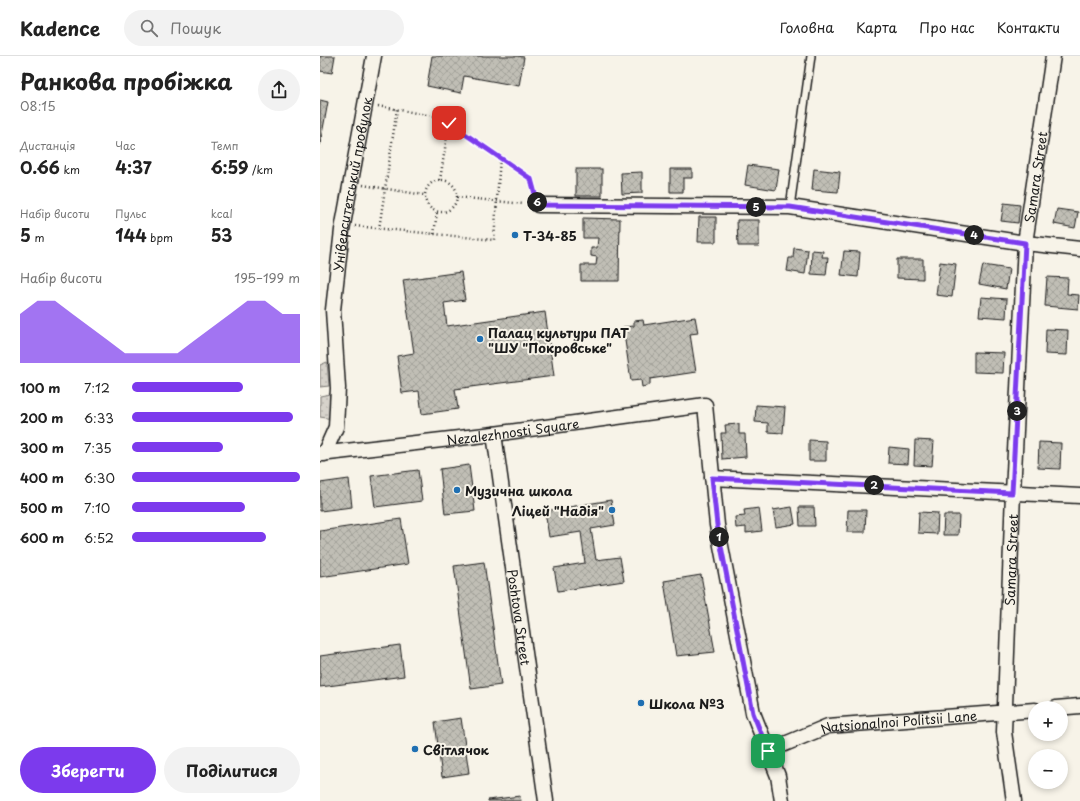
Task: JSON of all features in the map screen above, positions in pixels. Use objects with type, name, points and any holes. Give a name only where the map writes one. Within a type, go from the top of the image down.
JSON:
[{"type":"street","name":"Університетський провулок","points":[[322,454],[336,427],[338,388],[333,310],[343,225],[374,56]]},
{"type":"street","name":"Samara Street","points":[[1014,801],[1004,732],[1012,493],[1025,243],[1053,56]]},
{"type":"street","points":[[538,205],[790,207],[1025,243],[1080,249]]},
{"type":"street","name":"Nezalezhnosti Square","points":[[322,454],[494,434],[705,405],[712,478]]},
{"type":"street","name":"Poshtova Street","points":[[494,434],[546,801]]},
{"type":"street","points":[[782,801],[778,776],[753,713],[717,525],[712,478],[1080,496]]},
{"type":"street","points":[[1068,707],[1080,706]]},
{"type":"street","name":"Natsionalnoi Politsii Lane","points":[[768,751],[828,726],[1028,710]]},
{"type":"lane","points":[[790,207],[810,56]]},
{"type":"path","points":[[365,104],[438,117],[449,123],[531,179],[538,205],[457,198]]},
{"type":"path","points":[[379,229],[397,109]]},
{"type":"path","points":[[440,180],[449,123]]},
{"type":"path","points":[[343,225],[494,240],[500,158]]},
{"type":"path","points":[[440,180],[451,183],[457,192],[457,198],[454,206],[446,212],[437,212],[426,204],[424,194],[431,182],[440,180]]},
{"type":"path","points":[[351,182],[424,194]]},
{"type":"path","points":[[434,234],[437,212]]},
{"type":"shaded area","points":[[327,362],[329,386],[320,387],[320,365]]},
{"type":"shaded area","points":[[330,394],[333,419],[320,417],[320,396]]},
{"type":"building","points":[[320,56],[335,56],[332,73],[320,71]]},
{"type":"building","points":[[432,56],[524,57],[519,86],[464,76],[461,93],[427,86]]},
{"type":"building","points":[[320,100],[328,102],[320,145]]},
{"type":"building","points":[[748,165],[779,169],[776,190],[745,185]]},
{"type":"building","points":[[576,169],[602,169],[602,196],[576,196]]},
{"type":"building","points":[[670,169],[692,169],[692,178],[683,178],[683,192],[670,192]]},
{"type":"building","points":[[814,169],[840,172],[838,192],[812,190]]},
{"type":"building","points":[[642,172],[642,193],[622,194],[621,173]]},
{"type":"building","points":[[1004,203],[1020,205],[1018,223],[1001,221]]},
{"type":"building","points":[[1057,209],[1078,212],[1075,228],[1054,224]]},
{"type":"building","points":[[699,217],[716,217],[716,242],[698,242]]},
{"type":"building","points":[[583,218],[620,219],[619,281],[581,281],[581,265],[596,265],[597,257],[591,256],[591,248],[597,248],[598,238],[583,238]]},
{"type":"building","points":[[737,220],[759,220],[759,246],[738,246]]},
{"type":"building","points":[[794,248],[808,250],[805,274],[787,271],[789,258],[793,258]]},
{"type":"building","points":[[812,250],[823,251],[822,257],[828,257],[826,275],[811,274]]},
{"type":"building","points":[[844,251],[860,252],[858,277],[841,275]]},
{"type":"building","points":[[897,259],[923,259],[923,279],[897,278]]},
{"type":"building","points":[[940,262],[956,264],[952,297],[936,295]]},
{"type":"building","points":[[983,265],[1009,269],[1006,289],[979,284]]},
{"type":"building","name":"Палац культури ПАТ \"ШУ \"Покровське\"","points":[[461,272],[465,300],[444,303],[447,326],[545,312],[554,376],[455,389],[458,409],[422,414],[419,391],[402,393],[397,356],[414,353],[403,280]]},
{"type":"building","points":[[1047,277],[1068,278],[1067,294],[1079,295],[1078,309],[1045,306]]},
{"type":"building","points":[[981,297],[1007,299],[1006,318],[979,316]]},
{"type":"building","points":[[695,317],[698,333],[690,334],[696,372],[650,379],[650,385],[642,387],[641,380],[631,381],[623,327],[634,326],[634,321],[643,320],[644,325]]},
{"type":"building","points":[[1046,329],[1068,330],[1067,355],[1045,354]]},
{"type":"building","points":[[974,352],[1004,353],[1003,373],[974,372]]},
{"type":"building","points":[[756,405],[785,407],[783,433],[768,432],[768,423],[755,422]]},
{"type":"building","points":[[739,424],[739,434],[745,434],[746,457],[722,459],[721,433],[726,433],[725,425]]},
{"type":"building","points":[[809,440],[826,441],[826,461],[809,461]]},
{"type":"building","points":[[915,440],[934,441],[932,466],[914,465]]},
{"type":"building","points":[[1039,442],[1061,443],[1060,469],[1038,468]]},
{"type":"building","points":[[889,447],[909,449],[908,464],[888,463]]},
{"type":"building","name":"Музична школа","points":[[469,465],[475,511],[445,514],[440,469]]},
{"type":"building","points":[[418,470],[422,501],[375,507],[371,476]]},
{"type":"building","points":[[349,479],[352,507],[320,511],[320,483]]},
{"type":"building","points":[[611,500],[615,525],[591,529],[596,560],[620,557],[624,581],[558,591],[554,568],[585,563],[581,532],[549,537],[545,511]]},
{"type":"building","points":[[792,507],[795,524],[776,527],[773,510]]},
{"type":"building","points":[[799,507],[814,507],[815,526],[800,526]]},
{"type":"building","points":[[759,508],[762,531],[746,533],[746,527],[736,528],[735,517],[745,516],[744,510]]},
{"type":"building","points":[[848,510],[866,510],[865,532],[847,532]]},
{"type":"building","points":[[919,512],[938,513],[937,534],[918,533]]},
{"type":"building","points":[[944,515],[959,515],[958,535],[943,535]]},
{"type":"building","points":[[401,519],[408,564],[320,577],[320,531]]},
{"type":"building","points":[[484,562],[501,685],[471,689],[454,566]]},
{"type":"building","points":[[701,575],[715,652],[676,656],[664,581]]},
{"type":"building","points":[[400,645],[404,676],[320,687],[320,656]]},
{"type":"building","points":[[461,718],[469,773],[442,777],[435,722]]},
{"type":"building","points":[[520,796],[521,801],[488,801],[488,800]]},
{"type":"place","name":"Т-34-85","points":[[515,235]]},
{"type":"place","name":"Палац культури ПАТ \"ШУ \"Покровське\"","points":[[480,339]]},
{"type":"place","name":"Музична школа","points":[[457,490]]},
{"type":"place","name":"Ліцей \"Надія\"","points":[[612,510]]},
{"type":"place","name":"Школа №3","points":[[641,703]]},
{"type":"place","name":"Світлячок","points":[[415,749]]},
{"type":"route","points":[[449,123],[531,179],[538,205],[790,207],[1025,243],[1012,493],[712,478],[717,525],[753,713],[768,751]]}]
